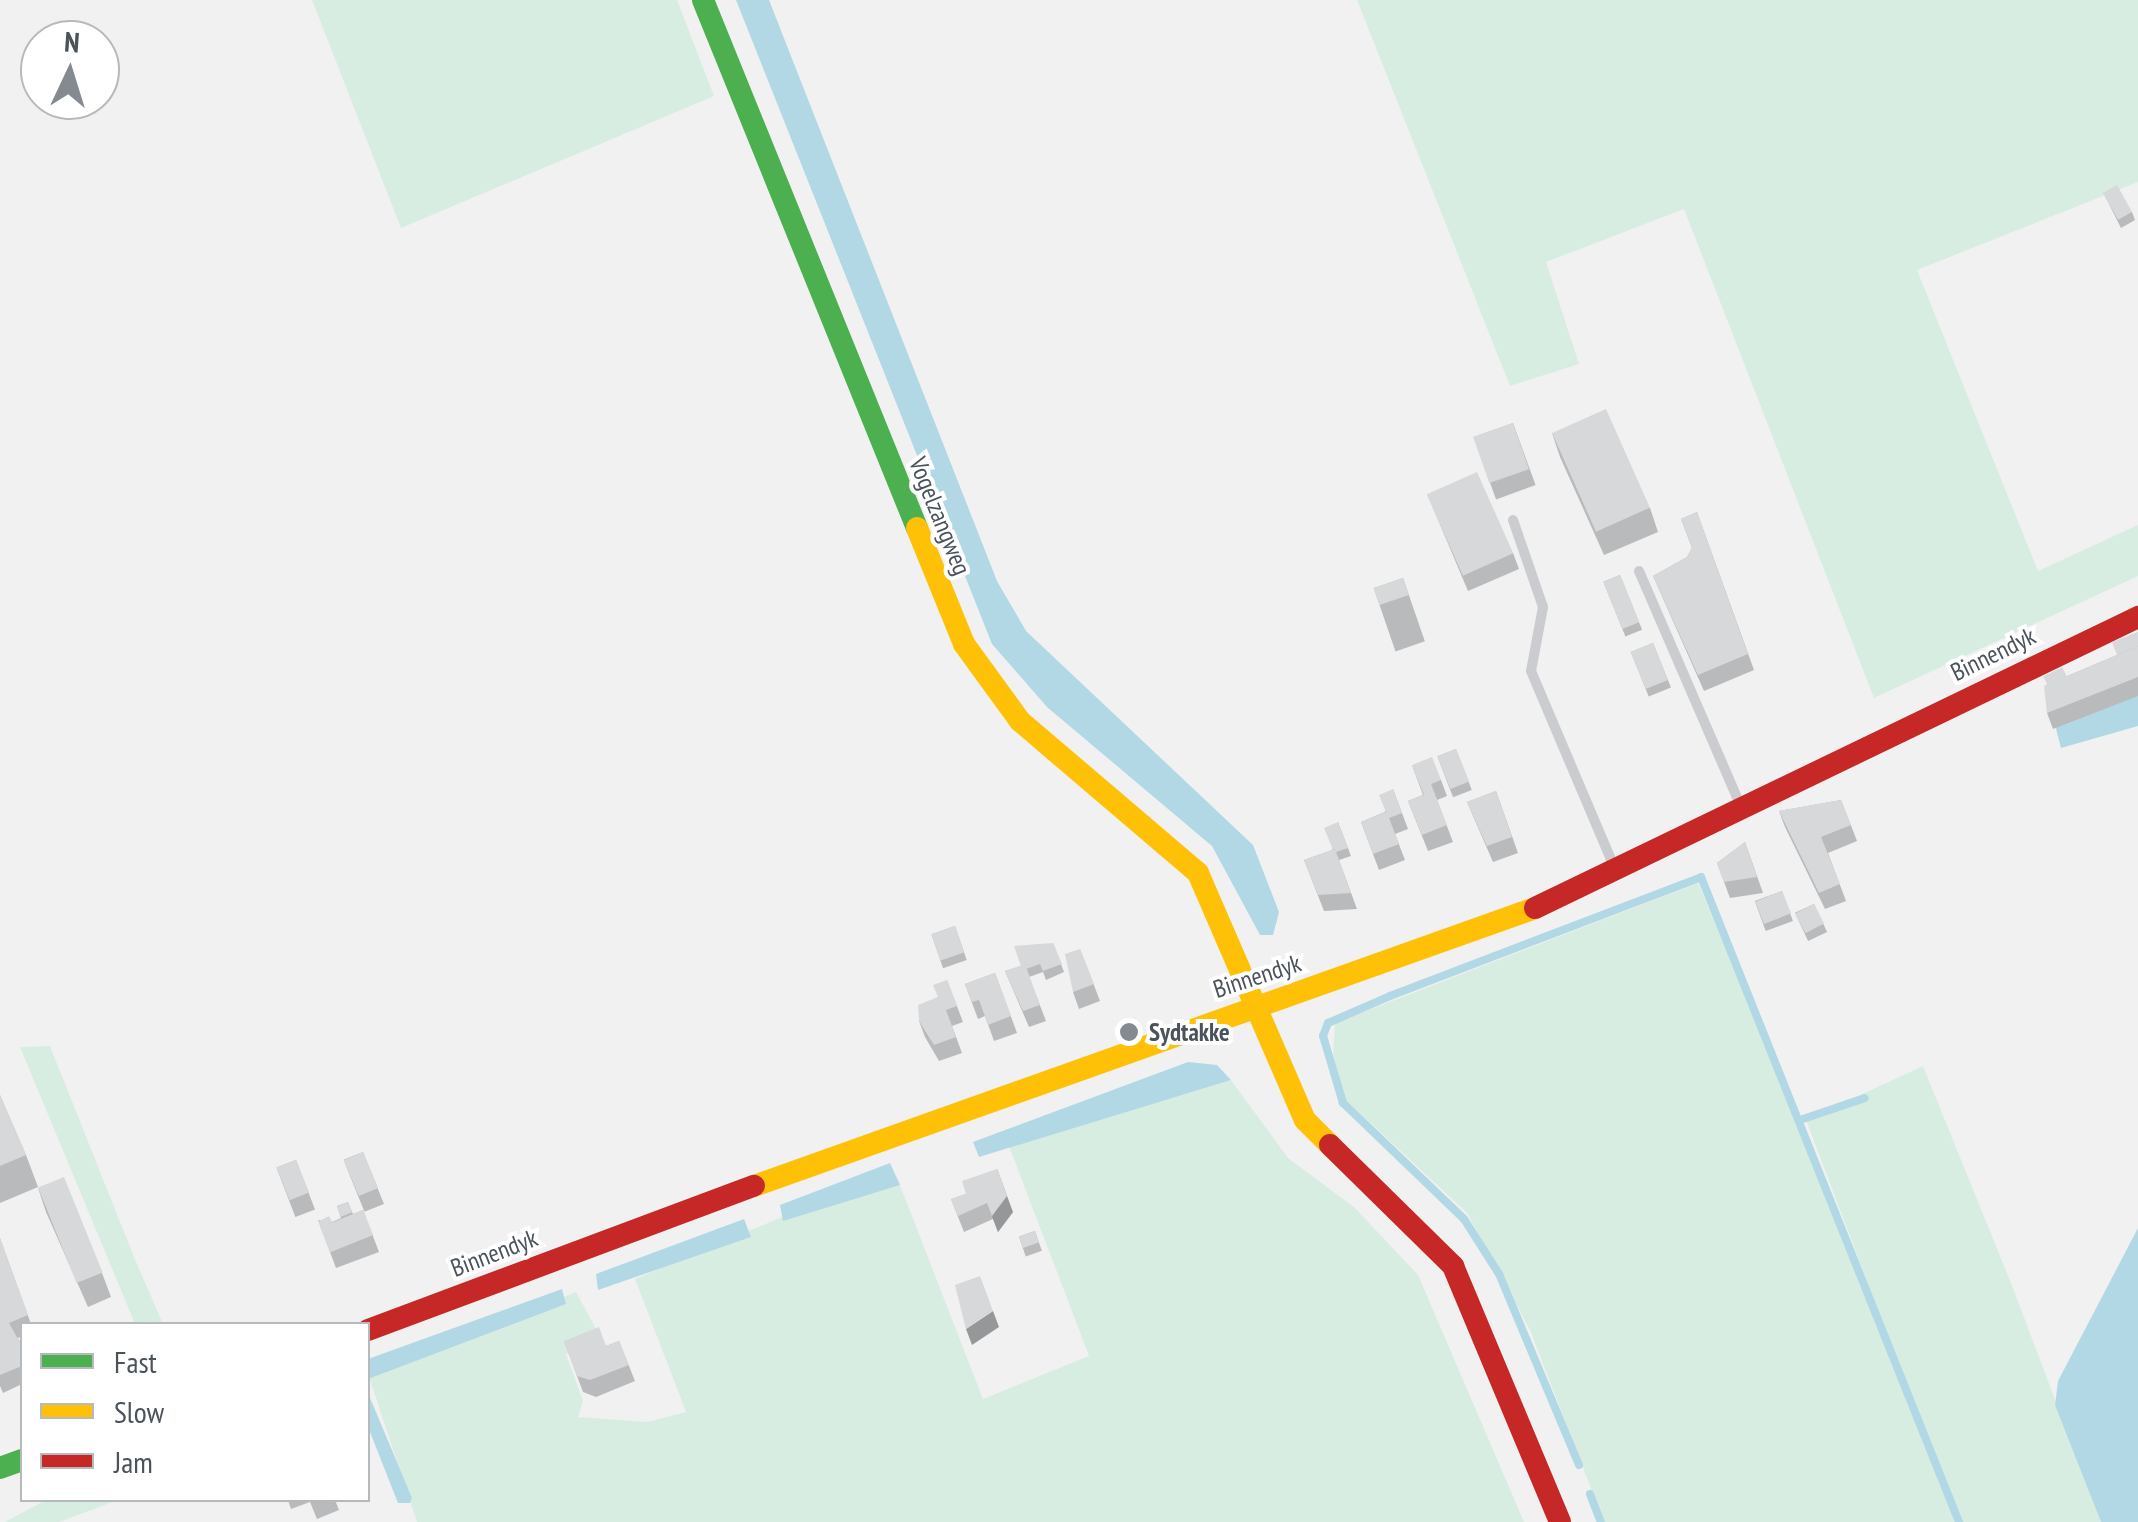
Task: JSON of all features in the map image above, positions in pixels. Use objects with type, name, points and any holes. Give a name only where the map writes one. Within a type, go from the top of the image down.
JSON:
[{"type":"main road","name":"Vogelzangweg","points":[[702,0],[964,644],[1020,721],[1198,873],[1246,972],[1256,1006]]},
{"type":"main road","name":"Binnendyk","points":[[370,1329],[1619,876],[1746,816],[2138,617]]},
{"type":"main road","points":[[1256,1006],[1305,1120],[1453,1266],[1560,1522]]},
{"type":"lane","points":[[1513,520],[1543,608],[1531,672],[1619,876]]},
{"type":"lane","points":[[1639,571],[1746,816]]},
{"type":"green space","points":[[312,0],[677,0],[714,96],[401,228]]},
{"type":"green space","points":[[1357,0],[2138,0],[2138,182],[1917,270],[2038,571],[2138,525],[2138,576],[1874,698],[1684,209],[1546,262],[1579,364],[1510,386]]},
{"type":"green space","points":[[1698,883],[1800,1123],[1955,1522],[1604,1522],[1530,1330],[1467,1213],[1346,1100],[1332,1072],[1335,1023]]},
{"type":"green space","points":[[50,1046],[162,1322],[134,1322],[20,1047]]},
{"type":"green space","points":[[1923,1066],[2013,1288],[2101,1522],[1962,1522],[1911,1397],[1806,1120]]},
{"type":"green space","points":[[1231,1080],[1288,1158],[1354,1207],[1418,1275],[1524,1522],[417,1522],[370,1377],[576,1292],[602,1340],[566,1354],[583,1401],[578,1417],[647,1422],[686,1412],[635,1279],[782,1217],[900,1185],[983,1399],[1089,1356],[1009,1146]]},
{"type":"green space","points":[[42,1502],[113,1502],[59,1522],[5,1522]]},
{"type":"water","points":[[736,0],[769,0],[997,581],[1026,631],[1253,845],[1279,912],[1273,935],[1260,935],[1212,846],[1047,707],[992,644]]},
{"type":"water","points":[[2138,662],[2138,726],[2061,748],[2049,702]]},
{"type":"water","points":[[1188,1062],[1217,1065],[1231,1080],[979,1157],[973,1142]]},
{"type":"water","points":[[890,1163],[900,1185],[783,1221],[780,1205]]},
{"type":"water","points":[[744,1219],[751,1237],[598,1290],[596,1274]]},
{"type":"water","points":[[2138,1228],[2138,1522],[2101,1522],[2055,1405],[2058,1381]]},
{"type":"water","points":[[562,1289],[566,1304],[370,1378],[370,1358]]},
{"type":"water","points":[[370,1398],[412,1498],[410,1503],[398,1503],[370,1432]]},
{"type":"building","points":[[2117,185],[2132,212],[2118,220],[2103,193]]},
{"type":"building","points":[[1606,409],[1650,508],[1596,532],[1552,433]]},
{"type":"building","points":[[1513,423],[1529,469],[1489,483],[1473,437]]},
{"type":"building","points":[[1477,472],[1513,553],[1463,576],[1427,494]]},
{"type":"building","points":[[1697,512],[1748,654],[1698,675],[1653,576],[1687,557],[1692,547],[1681,519]]},
{"type":"building","points":[[1620,575],[1639,622],[1622,629],[1603,582]]},
{"type":"building","points":[[1403,578],[1409,595],[1380,605],[1374,588]]},
{"type":"building","points":[[2138,632],[2138,646],[2117,655],[2112,642]]},
{"type":"building","points":[[1653,643],[1668,680],[1646,689],[1631,652]]},
{"type":"building","points":[[2138,646],[2138,677],[2047,713],[2044,686]]},
{"type":"building","points":[[2062,667],[2067,677],[2048,686],[2043,677]]},
{"type":"building","points":[[1456,749],[1469,781],[1451,789],[1437,756]]},
{"type":"building","points":[[1432,757],[1441,780],[1431,784],[1447,825],[1422,835],[1408,801],[1424,795],[1412,765]]},
{"type":"building","points":[[1393,789],[1402,813],[1389,818],[1399,844],[1373,854],[1361,822],[1386,812],[1379,795]]},
{"type":"building","points":[[1496,791],[1512,837],[1487,846],[1467,802]]},
{"type":"building","points":[[1841,800],[1851,825],[1821,837],[1840,884],[1819,893],[1779,811]]},
{"type":"building","points":[[1338,822],[1348,848],[1336,852],[1324,828]]},
{"type":"building","points":[[1745,842],[1757,877],[1724,882],[1717,863]]},
{"type":"building","points":[[1335,849],[1351,893],[1318,895],[1304,860]]},
{"type":"building","points":[[1782,891],[1791,913],[1764,924],[1755,902]]},
{"type":"building","points":[[1814,904],[1824,924],[1805,933],[1795,914]]},
{"type":"building","points":[[955,926],[964,952],[940,961],[931,934]]},
{"type":"building","points":[[1053,943],[1062,964],[1043,971],[1040,964],[1026,969],[1025,964],[1021,966],[1014,946]]},
{"type":"building","points":[[1080,949],[1094,984],[1073,992],[1065,954]]},
{"type":"building","points":[[1025,964],[1040,1005],[1023,1011],[1005,971]]},
{"type":"building","points":[[995,973],[1011,1016],[988,1025],[979,1000],[972,1002],[965,984]]},
{"type":"building","points":[[947,980],[957,1006],[946,1010],[956,1037],[934,1045],[919,1021],[918,1005],[938,997],[933,985]]},
{"type":"building","points":[[0,1095],[26,1155],[0,1166]]},
{"type":"building","points":[[363,1152],[378,1188],[359,1196],[344,1160]]},
{"type":"building","points":[[296,1160],[309,1192],[290,1200],[277,1168]]},
{"type":"building","points":[[997,1169],[1007,1196],[992,1216],[987,1203],[958,1216],[951,1199],[966,1194],[962,1181]]},
{"type":"building","points":[[64,1177],[103,1272],[77,1283],[38,1187]]},
{"type":"building","points":[[348,1202],[352,1212],[341,1217],[337,1206]]},
{"type":"building","points":[[363,1210],[373,1235],[330,1252],[320,1227]]},
{"type":"building","points":[[329,1216],[332,1222],[321,1228],[318,1221]]},
{"type":"building","points":[[1035,1231],[1039,1242],[1023,1248],[1019,1237]]},
{"type":"building","points":[[0,1238],[28,1315],[9,1323],[20,1342],[20,1367],[0,1375]]},
{"type":"building","points":[[980,1276],[993,1311],[966,1329],[955,1285]]},
{"type":"building","points":[[599,1327],[606,1346],[619,1341],[629,1365],[590,1380],[577,1376],[564,1341]]},
{"type":"waterway","points":[[1579,1465],[1499,1274],[1464,1219],[1343,1103],[1323,1036],[1328,1023],[1390,996],[1701,877],[1959,1522]]},
{"type":"waterway","points":[[1803,1119],[1865,1098]]},
{"type":"waterway","points":[[1590,1494],[1601,1522]]},
{"type":"traffic: fast","points":[[703,0],[917,528]]},
{"type":"traffic: fast","points":[[0,1468],[20,1461]]},
{"type":"traffic: slow","points":[[917,528],[964,644],[1020,721],[1198,873],[1305,1120],[1330,1145]]},
{"type":"traffic: slow","points":[[754,1186],[1535,908]]},
{"type":"traffic: jam","points":[[1535,908],[2138,617]]},
{"type":"traffic: jam","points":[[1330,1145],[1453,1266],[1560,1522]]},
{"type":"traffic: jam","points":[[370,1329],[754,1186]]},
{"type":"place","name":"Sydtakke","points":[[1129,1032]]}]
